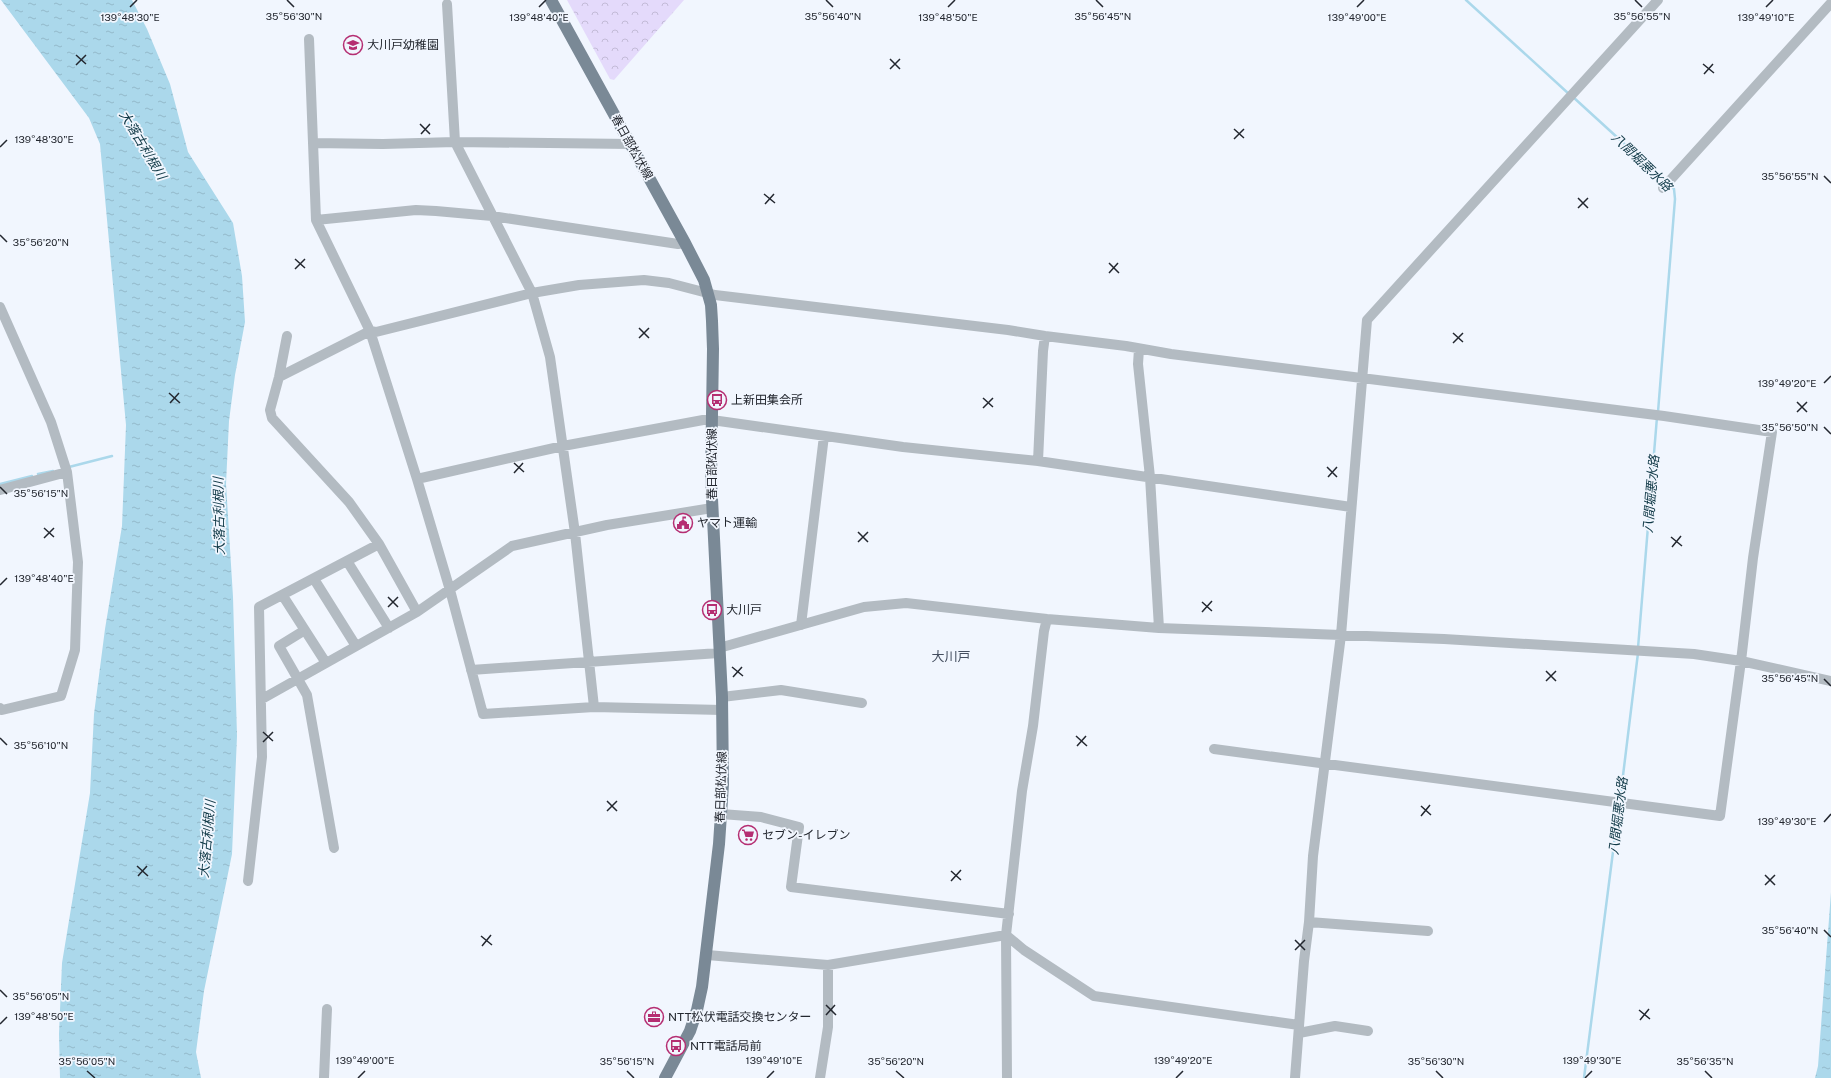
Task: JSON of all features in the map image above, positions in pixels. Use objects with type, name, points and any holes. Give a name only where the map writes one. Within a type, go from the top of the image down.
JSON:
[{"type":"main road","name":"春日部松伏線","points":[[551,0],[685,242],[704,280],[711,305],[714,349],[712,508],[722,697],[722,814],[707,955],[697,1010],[685,1041],[665,1078]]},
{"type":"street","points":[[1295,1078],[1309,922],[1313,856],[1341,636],[1367,320],[1658,0]]},
{"type":"street","points":[[1663,188],[1831,3]]},
{"type":"street","points":[[447,4],[455,142],[532,293],[550,357],[575,533],[594,707]]},
{"type":"street","points":[[309,39],[316,220],[370,331],[417,479],[450,590],[483,714],[594,707],[722,710]]},
{"type":"street","points":[[313,143],[383,144],[455,142],[631,144]]},
{"type":"street","points":[[316,220],[416,210],[492,216],[678,244],[685,242]]},
{"type":"street","points":[[279,377],[370,331],[376,332],[532,293],[579,285],[644,280],[669,283],[715,295],[1008,330],[1139,349],[1664,416],[1772,432],[1752,558],[1741,661],[1720,816],[1325,762],[1214,749]]},
{"type":"street","points":[[0,307],[51,422],[67,472],[78,562],[75,650],[62,696],[2,710],[0,708]]},
{"type":"street","points":[[287,336],[279,377],[270,410],[272,418],[349,502],[379,544],[417,612]]},
{"type":"street","points":[[1038,462],[1042,366],[1045,336]]},
{"type":"street","points":[[1139,349],[1138,364],[1150,477],[1159,628]]},
{"type":"street","points":[[417,479],[642,430],[703,420],[712,420],[903,447],[1038,462],[1150,477],[1351,506]]},
{"type":"street","points":[[801,625],[824,436]]},
{"type":"street","points":[[0,490],[67,472]]},
{"type":"street","points":[[262,699],[417,612],[512,546],[607,525],[712,508]]},
{"type":"street","points":[[248,881],[262,757],[259,607],[283,596],[379,544]]},
{"type":"street","points":[[347,561],[390,628]]},
{"type":"street","points":[[314,579],[356,646]]},
{"type":"street","points":[[283,596],[326,663]]},
{"type":"street","points":[[471,670],[719,651],[864,607],[906,603],[1047,619],[1159,628],[1444,639],[1575,648],[1633,649],[1708,655],[1827,680]]},
{"type":"street","points":[[1007,1078],[1006,935],[1022,792],[1033,726],[1044,631],[1047,619]]},
{"type":"street","points":[[305,630],[279,646],[307,695],[334,848]]},
{"type":"street","points":[[722,697],[781,690],[862,703]]},
{"type":"street","points":[[722,814],[761,817],[799,827],[791,887],[1009,914]]},
{"type":"street","points":[[1309,922],[1428,931]]},
{"type":"street","points":[[707,955],[828,965],[1006,935],[1024,950],[1094,996],[1299,1029],[1335,1026],[1368,1031]]},
{"type":"street","points":[[820,1078],[828,1028],[828,965]]},
{"type":"street","points":[[324,1078],[327,1009]]},
{"type":"green space","points":[[567,0],[684,0],[614,80],[610,79]]},
{"type":"water","name":"大落古利根川","points":[[1,0],[132,0],[147,29],[170,84],[188,152],[233,223],[242,276],[245,322],[235,375],[229,421],[226,484],[233,597],[237,736],[232,854],[204,991],[196,1052],[201,1078],[60,1078],[59,1034],[62,963],[90,793],[94,714],[105,629],[122,526],[126,425],[100,144],[89,118]]},
{"type":"water","points":[[1831,892],[1831,1078],[1815,1078],[1818,1066]]},
{"type":"waterway","name":"八間堀悪水路","points":[[1466,0],[1569,94]]},
{"type":"waterway","name":"八間堀悪水路","points":[[1573,97],[1665,181]]},
{"type":"waterway","name":"八間堀悪水路","points":[[1658,412],[1675,199],[1674,189],[1669,184]]},
{"type":"waterway","name":"八間堀悪水路","points":[[1638,648],[1657,417]]},
{"type":"waterway","points":[[69,467],[112,456]]},
{"type":"waterway","points":[[38,474],[53,471]]},
{"type":"waterway","points":[[0,484],[32,476]]},
{"type":"waterway","name":"八間堀悪水路","points":[[1620,800],[1638,653]]},
{"type":"waterway","name":"八間堀悪水路","points":[[1584,1078],[1619,805]]},
{"type":"place","name":"大川戸幼稚園","points":[[353,45]]},
{"type":"place","name":"上新田集会所","points":[[717,400]]},
{"type":"place","name":"ヤマト運輸","points":[[683,523]]},
{"type":"place","name":"大川戸","points":[[712,610]]},
{"type":"place","name":"セブン-イレブン","points":[[748,835]]},
{"type":"place","name":"NTT松伏電話交換センター","points":[[654,1017]]},
{"type":"place","name":"NTT電話局前","points":[[676,1046]]},
{"type":"district","name":"大川戸","points":[[951,656]]}]
